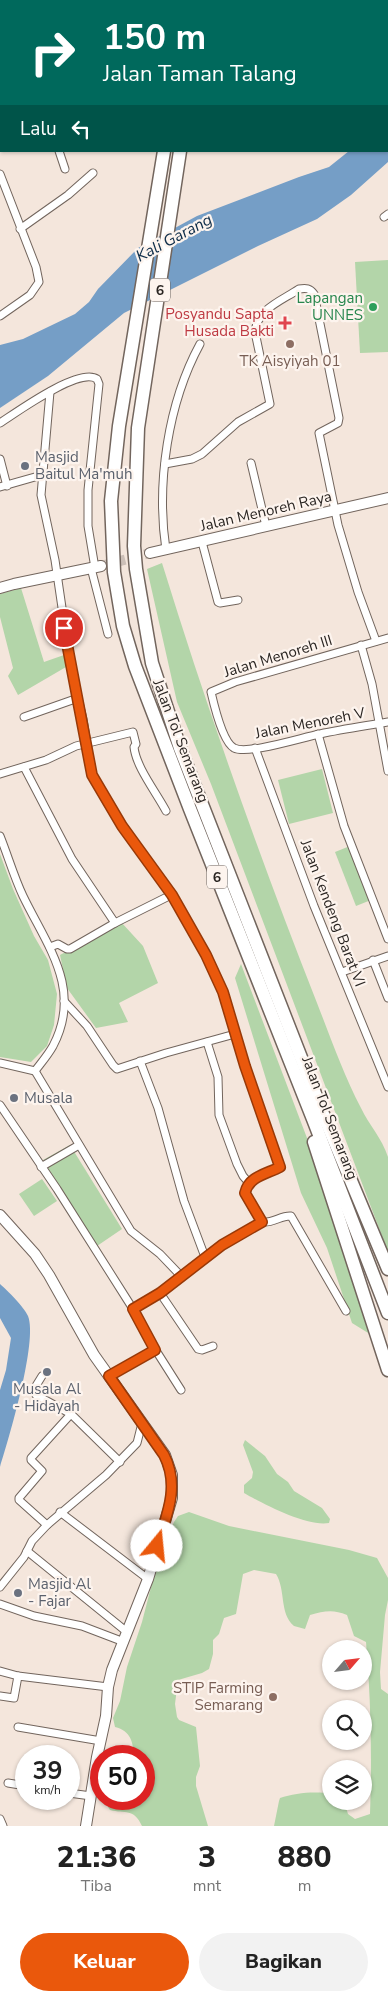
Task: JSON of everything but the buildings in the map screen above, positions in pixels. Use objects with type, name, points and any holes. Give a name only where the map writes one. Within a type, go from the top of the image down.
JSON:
[{"type":"highway","name":"Jalan Tol Semarang","points":[[164,152],[119,426],[112,502],[114,572],[123,626],[135,666],[190,809],[286,1049],[388,1313]]},
{"type":"highway","name":"Jalan Tol Semarang","points":[[180,152],[138,428],[134,498],[135,561],[152,662],[184,757],[323,1114],[388,1270]]},
{"type":"highway","points":[[286,1049],[327,1185],[388,1370]]},
{"type":"main road","name":"Jalan Menoreh Raya","points":[[150,553],[388,498]]},
{"type":"main road","points":[[0,588],[95,567]]},
{"type":"main road","points":[[0,1215],[22,1238],[49,1275],[81,1334],[171,1468],[172,1498],[148,1579],[112,1670],[100,1745]]},
{"type":"main road","points":[[86,1826],[90,1802]]},
{"type":"street","points":[[59,152],[65,168]]},
{"type":"street","points":[[20,229],[68,196],[93,173]]},
{"type":"street","points":[[0,174],[36,267],[39,282],[30,295],[0,316]]},
{"type":"street","points":[[165,464],[192,459],[202,454],[238,422],[270,404],[255,332],[256,323],[259,316],[265,311],[299,289],[305,288],[310,290],[314,294],[339,418],[338,423],[319,433],[335,510],[352,576],[376,641]]},
{"type":"street","points":[[166,550],[162,498],[165,464],[174,411],[190,362],[200,344]]},
{"type":"street","points":[[0,423],[50,392],[82,377],[95,377],[99,384],[88,490],[88,526],[108,634]]},
{"type":"street","points":[[50,392],[41,494],[88,743],[88,758],[92,775],[126,832],[172,895],[206,955],[223,992],[279,1168],[261,1175],[250,1184],[245,1193],[262,1222]]},
{"type":"street","points":[[0,459],[3,487],[42,474]]},
{"type":"street","points":[[251,463],[266,526]]},
{"type":"street","points":[[202,542],[218,602],[238,600]]},
{"type":"street","name":"Jalan Menoreh III","points":[[238,749],[230,745],[225,736],[212,691],[235,682],[388,638]]},
{"type":"street","points":[[361,645],[372,684],[388,771]]},
{"type":"street","points":[[24,718],[78,698]]},
{"type":"street","name":"Jalan Menoreh V","points":[[238,749],[255,748],[318,734],[388,722]]},
{"type":"street","points":[[0,774],[88,743],[133,732],[136,744],[134,750],[137,760],[166,811]]},
{"type":"street","points":[[318,734],[344,826],[388,939]]},
{"type":"street","name":"Jalan Kendeng Barat VI","points":[[255,748],[314,906],[388,1087]]},
{"type":"street","points":[[24,767],[72,859],[115,923]]},
{"type":"street","points":[[0,836],[23,895],[50,947],[61,978],[64,1013],[58,1035],[52,1048],[35,1071]]},
{"type":"street","points":[[50,947],[58,944],[69,949],[115,923],[172,895]]},
{"type":"street","points":[[342,972],[388,956]]},
{"type":"street","points":[[373,960],[388,998]]},
{"type":"street","points":[[64,1001],[83,1020],[113,1065],[118,1069],[235,1034]]},
{"type":"street","points":[[207,1042],[218,1078],[218,1112],[237,1164],[243,1176],[250,1184]]},
{"type":"street","points":[[140,1061],[158,1108],[184,1201],[205,1257]]},
{"type":"street","points":[[0,1063],[35,1071],[130,1231],[160,1254],[181,1276]]},
{"type":"street","points":[[0,1105],[133,1309],[155,1350],[181,1390]]},
{"type":"street","points":[[41,1167],[78,1145]]},
{"type":"street","points":[[133,1309],[160,1293],[205,1257],[262,1222],[269,1223],[285,1216],[291,1216],[346,1311]]},
{"type":"street","points":[[160,1293],[198,1349],[202,1350],[213,1346]]},
{"type":"street","points":[[109,1376],[155,1350]]},
{"type":"street","points":[[42,1376],[34,1389],[36,1394],[71,1414],[120,1462]]},
{"type":"street","points":[[46,1525],[19,1498],[42,1471],[31,1458],[71,1414]]},
{"type":"street","points":[[0,1587],[17,1566],[32,1541],[46,1525],[120,1462],[137,1443],[142,1423]]},
{"type":"street","points":[[137,1443],[154,1440]]},
{"type":"street","points":[[60,1512],[148,1579]]},
{"type":"street","points":[[25,1554],[126,1636]]},
{"type":"street","points":[[0,1604],[34,1616],[126,1636]]},
{"type":"street","points":[[0,1671],[18,1676],[108,1687]]},
{"type":"street","points":[[0,1696],[12,1698],[14,1696],[18,1676]]},
{"type":"street","points":[[18,1727],[101,1741]]},
{"type":"street","points":[[8,1783],[15,1784]]},
{"type":"street","points":[[0,1819],[3,1826]]},
{"type":"green space","name":"Lapangan UNNES","points":[[388,260],[388,352],[360,353],[355,262]]},
{"type":"green space","points":[[162,563],[216,729],[296,949],[349,1083],[388,1157],[388,1252],[211,784],[177,702],[147,569]]},
{"type":"green space","points":[[21,588],[44,662],[64,655],[66,667],[18,695],[8,676],[13,668],[0,617],[0,594]]},
{"type":"green space","points":[[322,769],[333,813],[289,824],[278,780]]},
{"type":"green space","points":[[350,846],[371,900],[356,906],[335,852]]},
{"type":"green space","points":[[0,854],[34,936],[48,960],[57,994],[54,1025],[47,1046],[31,1062],[0,1057]]},
{"type":"green space","points":[[121,922],[143,946],[158,983],[119,1003],[128,1022],[96,1028],[67,988],[60,955]]},
{"type":"green space","points":[[241,964],[307,1138],[373,1336],[352,1323],[327,1248],[301,1193],[235,978]]},
{"type":"green space","points":[[70,1145],[122,1229],[97,1246],[43,1160]]},
{"type":"green space","points":[[42,1179],[57,1201],[34,1216],[19,1194]]},
{"type":"green space","points":[[245,1440],[265,1456],[277,1474],[288,1482],[294,1491],[322,1508],[330,1519],[329,1523],[309,1522],[297,1518],[244,1493],[244,1485],[252,1478],[253,1472],[243,1445]]},
{"type":"green space","points":[[189,1512],[229,1526],[349,1550],[377,1558],[388,1578],[388,1600],[380,1672],[381,1689],[388,1694],[388,1826],[274,1826],[280,1798],[299,1794],[322,1793],[322,1810],[347,1810],[348,1814],[355,1819],[370,1814],[370,1810],[372,1810],[372,1700],[370,1700],[369,1690],[372,1690],[372,1640],[362,1640],[354,1636],[347,1615],[333,1611],[310,1615],[305,1629],[294,1626],[286,1615],[281,1587],[276,1574],[254,1570],[243,1574],[236,1614],[224,1618],[219,1634],[213,1640],[213,1654],[209,1669],[178,1680],[175,1704],[177,1717],[179,1720],[196,1727],[200,1766],[196,1777],[196,1786],[208,1826],[142,1826],[136,1816],[132,1814],[110,1810],[155,1810],[155,1745],[133,1745],[128,1734],[115,1727],[113,1718],[120,1701],[127,1667],[142,1622],[157,1564],[178,1516]]},
{"type":"water","name":"Kali Garang","points":[[348,152],[388,152],[388,162],[351,195],[317,219],[258,246],[124,313],[48,376],[0,408],[0,345],[23,339],[75,314],[89,302],[98,289],[138,248],[197,216],[329,167]]},
{"type":"water","points":[[0,1284],[26,1312],[30,1328],[26,1367],[10,1435],[0,1467],[0,1390],[6,1370],[11,1338],[0,1318]]},
{"type":"tunnel","points":[[101,566],[150,553]]},
{"type":"place","name":"Lapangan UNNES","points":[[373,307]]},
{"type":"place","name":"Posyandu Sapta Husada Bakti","points":[[285,323]]},
{"type":"place","name":"TK Aisyiyah 01","points":[[290,344]]},
{"type":"place","name":"Masjid Baitul Ma'muh","points":[[25,466]]},
{"type":"place","name":"Musala","points":[[14,1098]]},
{"type":"place","name":"Musala Al - Hidayah","points":[[47,1372]]},
{"type":"place","name":"Masjid Al - Fajar","points":[[18,1593]]},
{"type":"place","name":"STIP Farming Semarang","points":[[273,1697]]},
{"type":"route","points":[[64,628],[71,669],[88,743],[88,758],[92,775],[122,826],[172,895],[206,955],[223,992],[245,1066],[280,1167],[256,1178],[246,1189],[245,1193],[248,1200],[262,1222],[222,1245],[160,1293],[133,1309],[155,1350],[109,1376],[171,1468],[172,1498],[157,1546]]}]
